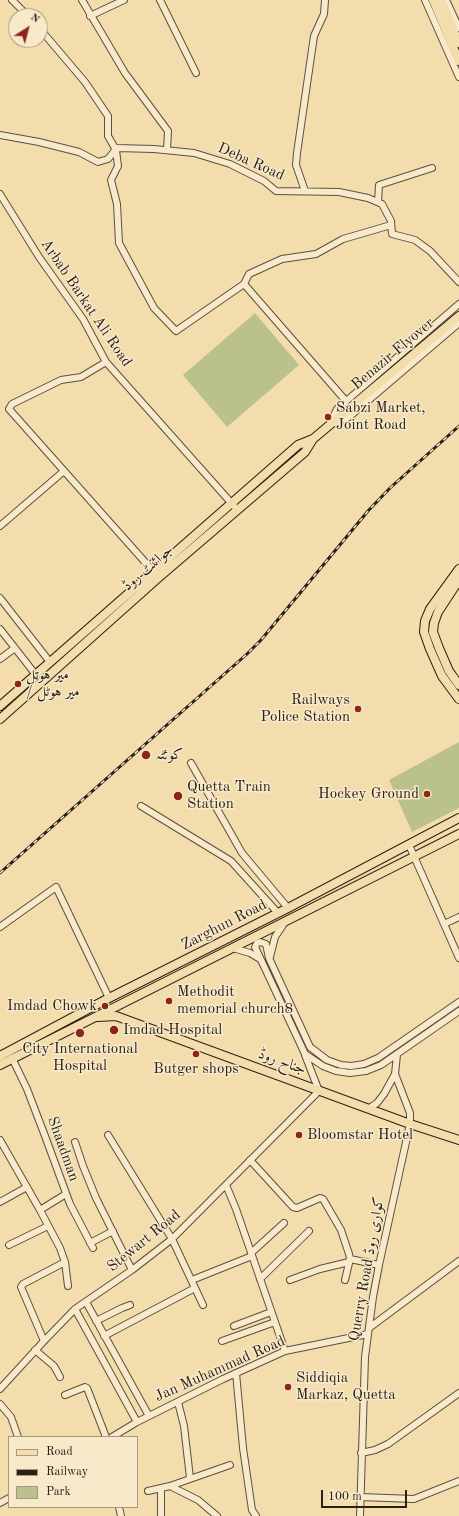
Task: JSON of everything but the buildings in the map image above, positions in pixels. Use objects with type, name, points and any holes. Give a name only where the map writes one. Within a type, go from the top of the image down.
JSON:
[{"type":"main road","points":[[433,0],[459,61]]},
{"type":"main road","points":[[441,0],[459,42]]},
{"type":"main road","name":"Benazir Flyover","points":[[344,413],[459,316]]},
{"type":"main road","name":"جوائنٹ روڈ","points":[[0,719],[158,578],[305,452],[313,439],[344,413]]},
{"type":"main road","name":"جوائنٹ روڈ","points":[[0,706],[231,502],[298,445],[313,439]]},
{"type":"main road","points":[[459,568],[430,608],[425,621],[424,632],[442,676],[459,700]]},
{"type":"main road","points":[[459,580],[438,612],[434,623],[433,632],[449,671],[459,685]]},
{"type":"main road","name":"Zarghun Road","points":[[0,1056],[109,998],[288,908],[459,818]]},
{"type":"main road","name":"Zarghun Road","points":[[0,1065],[459,834]]},
{"type":"main road","name":"جناح روڈ","points":[[95,1016],[116,1016],[368,1109],[459,1140]]},
{"type":"street","points":[[12,0],[20,8]]},
{"type":"street","points":[[82,0],[90,16],[125,73],[168,132],[167,150]]},
{"type":"street","points":[[90,16],[124,0]]},
{"type":"street","points":[[160,0],[196,73]]},
{"type":"street","points":[[305,191],[296,165],[297,153],[314,36],[324,14],[325,0]]},
{"type":"street","points":[[425,0],[459,77]]},
{"type":"street","points":[[446,0],[459,28]]},
{"type":"street","points":[[48,38],[85,82],[108,116],[108,136],[116,150],[118,166],[111,180],[117,204],[119,243],[154,308],[176,331],[244,284],[248,274],[282,259],[316,254],[343,239],[391,225]]},
{"type":"street","points":[[0,135],[39,142],[79,152],[98,162],[108,158],[116,150]]},
{"type":"street","name":"Deba Road","points":[[116,150],[117,148],[167,150],[194,153],[230,164],[264,181],[276,191],[338,192],[368,198],[378,202]]},
{"type":"street","points":[[432,168],[379,185],[378,202],[382,204],[391,225],[392,234],[415,240],[430,251],[459,282]]},
{"type":"street","name":"Arbab Barkat Ali Road","points":[[0,194],[38,257],[84,319],[106,362],[238,510]]},
{"type":"street","points":[[244,284],[346,401]]},
{"type":"street","points":[[328,426],[337,409],[410,348],[459,304]]},
{"type":"street","points":[[328,426],[349,417],[459,323]]},
{"type":"street","points":[[106,362],[82,377],[61,380],[12,404],[9,409],[153,571]]},
{"type":"street","points":[[0,526],[64,471]]},
{"type":"street","points":[[0,598],[50,662]]},
{"type":"street","points":[[0,629],[36,675]]},
{"type":"street","points":[[0,659],[15,648]]},
{"type":"street","points":[[191,763],[242,853],[288,908]]},
{"type":"street","points":[[141,806],[231,861],[278,913]]},
{"type":"street","points":[[409,845],[459,958]]},
{"type":"street","points":[[0,927],[56,886],[109,998]]},
{"type":"street","points":[[444,924],[459,917]]},
{"type":"street","points":[[269,958],[275,937],[285,922]]},
{"type":"street","points":[[319,1091],[305,1054],[260,959],[255,947],[257,943],[260,942],[266,944],[269,958],[310,1048],[327,1060],[341,1065],[352,1066],[364,1064],[378,1058],[459,1002]]},
{"type":"street","points":[[233,948],[250,953],[260,959]]},
{"type":"street","points":[[305,1054],[323,1066],[336,1071],[350,1073],[366,1071],[381,1065],[397,1055],[459,1011]]},
{"type":"street","points":[[368,1109],[377,1103],[384,1094],[395,1074],[397,1055]]},
{"type":"street","name":"Shaadman","points":[[12,1058],[32,1103],[66,1194],[91,1245],[113,1231]]},
{"type":"street","points":[[395,1074],[410,1113],[410,1124]]},
{"type":"street","name":"Stewart Road","points":[[0,1389],[35,1350],[75,1310],[132,1270],[172,1239],[319,1091]]},
{"type":"street","name":"Querry Road کواری روڈ","points":[[360,1516],[365,1357],[368,1331],[378,1265],[410,1124]]},
{"type":"street","points":[[108,1135],[172,1239],[203,1305]]},
{"type":"street","points":[[0,1140],[27,1186],[60,1248],[65,1262],[68,1286]]},
{"type":"street","points":[[75,1142],[96,1198],[132,1270]]},
{"type":"street","points":[[250,1160],[293,1207],[297,1208],[320,1198],[322,1199],[341,1230],[349,1261],[345,1280]]},
{"type":"street","points":[[226,1185],[236,1209],[285,1351]]},
{"type":"street","points":[[0,1202],[27,1186]]},
{"type":"street","points":[[40,1210],[66,1194]]},
{"type":"street","points":[[192,1280],[251,1254],[284,1223]]},
{"type":"street","points":[[9,1245],[48,1226]]},
{"type":"street","points":[[260,1279],[309,1231]]},
{"type":"street","points":[[290,1280],[320,1268],[349,1261],[378,1265]]},
{"type":"street","points":[[368,1331],[459,1261]]},
{"type":"street","points":[[44,1341],[21,1287],[23,1284],[65,1262]]},
{"type":"street","points":[[104,1336],[195,1288]]},
{"type":"street","points":[[86,1302],[149,1416]]},
{"type":"street","points":[[96,1321],[130,1305]]},
{"type":"street","points":[[75,1310],[138,1422]]},
{"type":"street","points":[[234,1326],[271,1312]]},
{"type":"street","points":[[222,1341],[275,1322]]},
{"type":"street","name":"Jan Muhammad Road","points":[[114,1436],[149,1416],[236,1373],[285,1351],[368,1331]]},
{"type":"street","points":[[35,1350],[54,1366],[60,1377]]},
{"type":"street","points":[[236,1373],[252,1510],[256,1516]]},
{"type":"street","points":[[65,1395],[85,1387],[86,1388],[106,1436]]},
{"type":"street","points":[[362,1453],[375,1450],[388,1444],[459,1394]]},
{"type":"street","points":[[178,1402],[184,1426],[190,1478]]},
{"type":"street","points":[[0,1404],[11,1417],[18,1436]]},
{"type":"street","points":[[148,1491],[170,1486],[230,1465]]},
{"type":"street","points":[[360,1497],[414,1499],[459,1481]]},
{"type":"street","points":[[170,1486],[198,1500],[217,1516]]},
{"type":"street","points":[[160,1488],[161,1516]]},
{"type":"green space","points":[[255,313],[299,365],[227,427],[183,375]]},
{"type":"green space","name":"Hockey Ground","points":[[459,742],[459,808],[412,832],[389,780]]},
{"type":"railway","points":[[0,873],[247,654],[261,640],[368,511],[390,488],[459,426]]},
{"type":"place","name":"Sabzi Market, Joint Road","points":[[328,417]]},
{"type":"place","name":"میر هوټل / میر ہوٹل","points":[[18,684]]},
{"type":"place","name":"Railways Police Station","points":[[358,709]]},
{"type":"place","name":"کوئٹہ","points":[[146,755]]},
{"type":"place","name":"Hockey Ground","points":[[427,794]]},
{"type":"place","name":"Quetta Train Station","points":[[178,796]]},
{"type":"place","name":"Methodit memorial church8","points":[[169,1001]]},
{"type":"place","name":"Imdad Chowk","points":[[105,1006]]},
{"type":"place","name":"Imdad Hospital","points":[[114,1030]]},
{"type":"place","name":"City International Hospital","points":[[80,1033]]},
{"type":"place","name":"Butger shops","points":[[196,1054]]},
{"type":"place","name":"Bloomstar Hotel","points":[[299,1135]]},
{"type":"place","name":"Siddiqia Markaz, Quetta","points":[[288,1387]]}]
